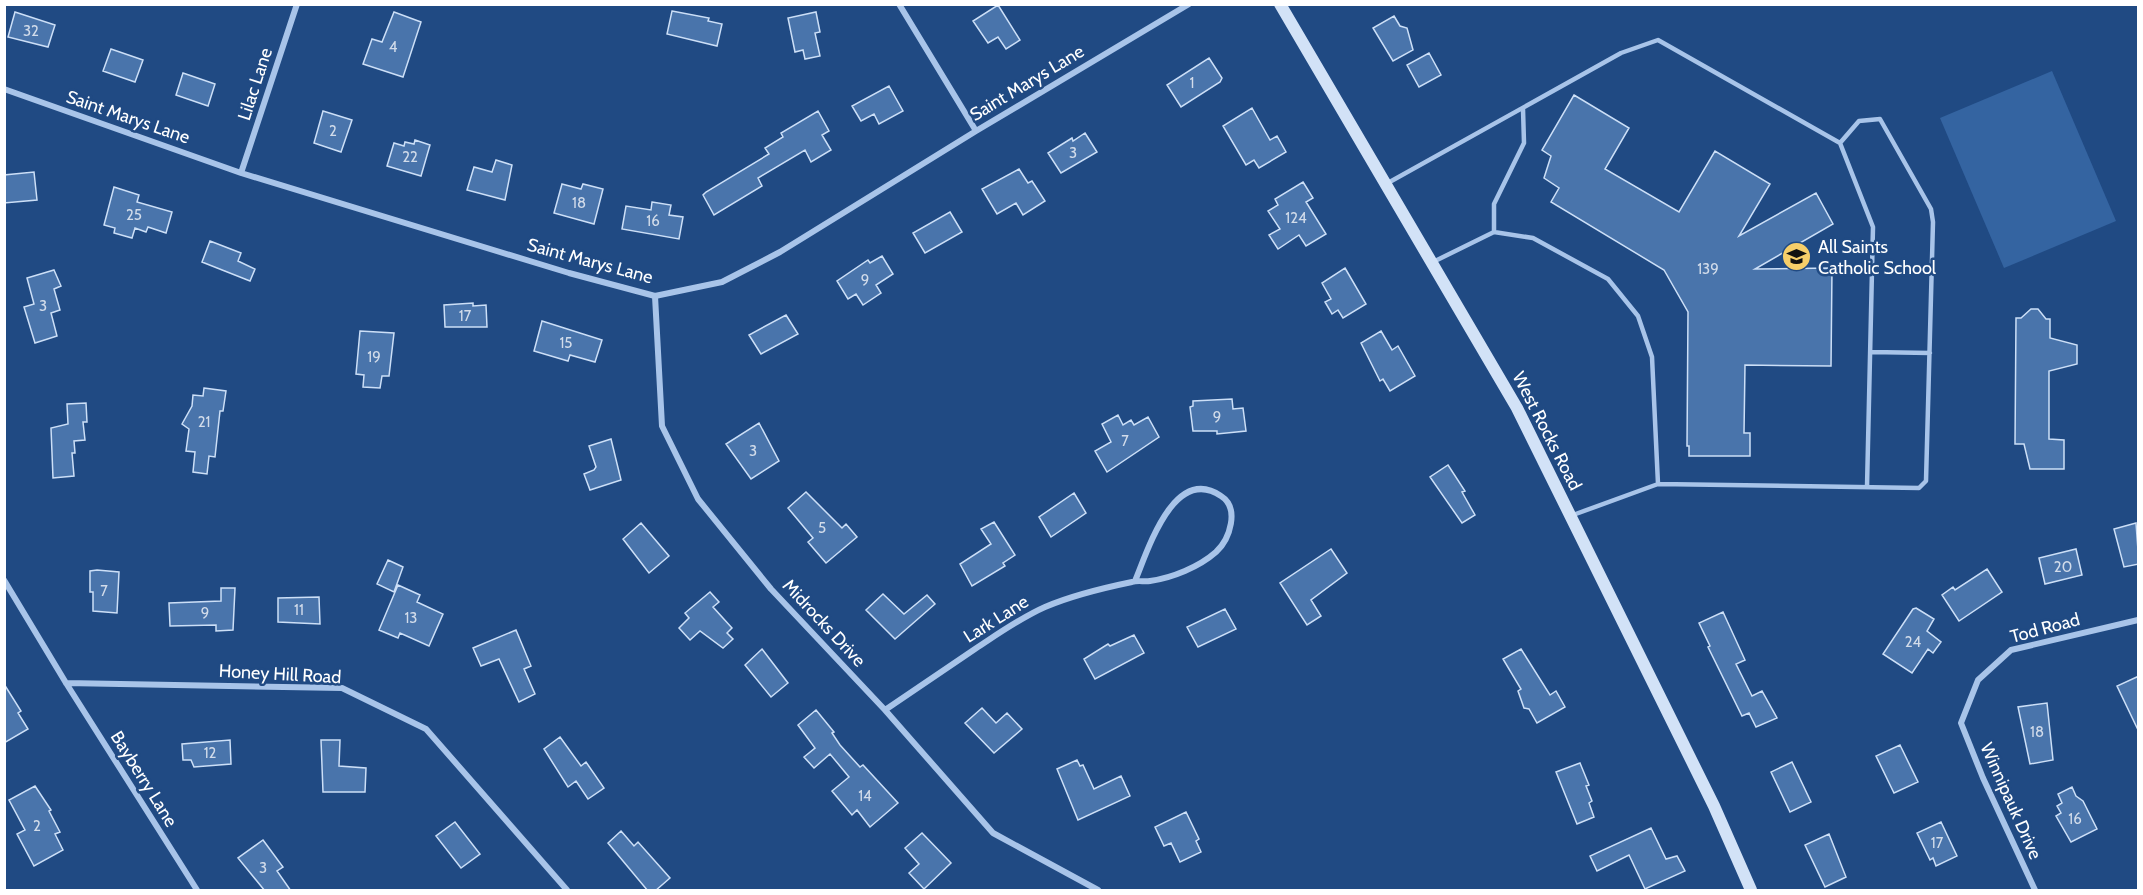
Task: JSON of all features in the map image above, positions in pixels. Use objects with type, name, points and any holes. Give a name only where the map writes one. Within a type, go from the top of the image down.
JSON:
[{"type":"main road","name":"West Rocks Road","points":[[1280,4],[1517,408],[1714,806],[1751,891]]},
{"type":"street","name":"Lilac Lane","points":[[242,173],[297,4]]},
{"type":"street","points":[[899,4],[976,131]]},
{"type":"street","name":"Saint Marys Lane","points":[[4,89],[242,173],[569,273],[655,296],[722,282],[780,252],[976,131],[1190,4]]},
{"type":"street","name":"Midrocks Drive","points":[[655,296],[662,426],[698,499],[771,589],[885,710],[993,833],[1098,891]]},
{"type":"street","name":"Lark Lane","points":[[885,710],[1021,619],[1077,595],[1135,581],[1167,578],[1201,562],[1216,552],[1230,530],[1231,518],[1224,498],[1215,492],[1202,489],[1190,490],[1180,495],[1170,508],[1154,538],[1135,581]]},
{"type":"street","points":[[4,580],[66,683]]},
{"type":"street","name":"Tod Road","points":[[1961,723],[1978,680],[2011,650],[2139,620]]},
{"type":"street","name":"Bayberry Lane","points":[[66,683],[197,891]]},
{"type":"street","name":"Honey Hill Road","points":[[66,683],[342,688],[426,729],[567,891]]},
{"type":"street","name":"Winnipauk Drive","points":[[1961,723],[1983,778],[2035,891]]},
{"type":"lane","points":[[1386,184],[1621,53],[1658,40],[1840,143],[1873,226],[1868,487]]},
{"type":"lane","points":[[1494,232],[1494,204],[1524,143],[1523,109]]},
{"type":"lane","points":[[1570,516],[1658,484],[1919,488],[1926,481],[1933,222],[1930,209],[1880,119],[1859,120],[1840,143]]},
{"type":"lane","points":[[1431,262],[1494,232],[1533,238],[1608,279],[1638,316],[1652,357],[1658,484]]},
{"type":"lane","points":[[1871,352],[1930,353]]},
{"type":"shaded area","points":[[2052,71],[2116,221],[2004,268],[1940,118]]},
{"type":"building","points":[[998,5],[1020,40],[1006,49],[998,37],[988,43],[973,21]]},
{"type":"building","points":[[672,11],[709,18],[708,21],[722,24],[717,46],[667,34]]},
{"type":"building","points":[[15,12],[55,25],[48,47],[8,37]]},
{"type":"building","points":[[394,12],[421,22],[403,77],[363,64],[372,39],[382,42]]},
{"type":"building","points":[[816,12],[820,32],[815,33],[820,56],[805,59],[803,50],[795,52],[788,18]]},
{"type":"building","points":[[1394,16],[1400,26],[1407,28],[1413,50],[1393,61],[1373,28]]},
{"type":"building","points":[[111,49],[143,60],[135,82],[103,71]]},
{"type":"building","points":[[1429,53],[1441,75],[1419,87],[1407,65]]},
{"type":"building","points":[[1209,58],[1222,78],[1220,82],[1181,107],[1167,85]]},
{"type":"building","points":[[183,73],[215,84],[208,106],[176,95]]},
{"type":"building","points":[[889,86],[903,111],[879,124],[874,114],[861,121],[852,106]]},
{"type":"building","points":[[1574,95],[1629,128],[1605,169],[1679,212],[1715,151],[1770,184],[1739,236],[1816,193],[1833,224],[1755,269],[1832,268],[1831,366],[1745,365],[1744,433],[1750,433],[1750,456],[1689,456],[1689,446],[1687,446],[1688,312],[1664,270],[1551,202],[1559,188],[1544,178],[1551,156],[1542,150]]},
{"type":"building","points":[[1252,108],[1270,140],[1277,136],[1286,152],[1259,168],[1254,160],[1246,165],[1223,126]]},
{"type":"building","points":[[323,111],[352,120],[341,152],[314,143]]},
{"type":"building","points":[[818,111],[829,131],[822,135],[831,150],[811,162],[805,150],[758,178],[762,186],[714,215],[703,195],[706,192],[769,154],[765,148],[783,137],[781,133]]},
{"type":"building","points":[[1085,133],[1097,152],[1061,173],[1048,153]]},
{"type":"building","points":[[415,140],[430,145],[421,176],[387,166],[394,143],[404,146],[405,142],[414,144]]},
{"type":"building","points":[[496,160],[512,165],[505,200],[467,190],[474,167],[492,172]]},
{"type":"building","points":[[1019,169],[1028,183],[1032,181],[1045,201],[1023,215],[1016,203],[997,214],[982,189]]},
{"type":"building","points":[[34,172],[37,200],[4,203],[4,175]]},
{"type":"building","points":[[1303,182],[1313,198],[1306,202],[1326,234],[1306,246],[1299,235],[1278,249],[1269,235],[1280,229],[1268,211],[1278,205],[1275,199]]},
{"type":"building","points":[[562,184],[581,189],[583,184],[603,189],[594,224],[554,213]]},
{"type":"building","points":[[114,187],[139,195],[137,202],[172,212],[166,233],[148,227],[146,232],[135,228],[132,238],[114,233],[115,228],[104,225]]},
{"type":"building","points":[[652,202],[671,205],[669,215],[683,217],[679,239],[622,229],[626,206],[651,210]]},
{"type":"building","points":[[950,212],[962,232],[925,253],[913,233]]},
{"type":"building","points":[[210,241],[241,253],[238,261],[255,269],[250,281],[202,262]]},
{"type":"building","points":[[882,256],[893,274],[876,285],[881,293],[863,305],[856,294],[848,299],[837,281],[868,260],[870,263]]},
{"type":"building","points":[[1345,268],[1366,304],[1343,318],[1338,310],[1332,314],[1325,302],[1331,299],[1322,283]]},
{"type":"building","points":[[54,270],[61,286],[54,289],[60,310],[51,313],[57,336],[35,343],[24,307],[34,304],[27,278]]},
{"type":"building","points":[[473,303],[473,306],[486,305],[487,327],[445,327],[444,305]]},
{"type":"building","points":[[2031,309],[2038,309],[2046,319],[2050,319],[2050,338],[2077,345],[2077,364],[2049,371],[2049,439],[2064,440],[2064,469],[2030,469],[2024,444],[2015,444],[2016,318],[2021,318]]},
{"type":"building","points":[[786,315],[798,334],[761,354],[749,335]]},
{"type":"building","points":[[542,321],[602,340],[595,362],[570,355],[568,361],[534,351]]},
{"type":"building","points":[[360,331],[394,333],[389,376],[382,376],[380,388],[363,387],[364,375],[356,374]]},
{"type":"building","points":[[1381,331],[1392,350],[1398,346],[1415,376],[1390,391],[1383,379],[1380,381],[1361,343]]},
{"type":"building","points":[[204,388],[226,391],[223,411],[220,411],[215,457],[209,456],[207,474],[193,472],[195,452],[186,451],[189,429],[182,424],[192,406],[193,395],[203,396]]},
{"type":"building","points":[[1232,399],[1233,409],[1243,408],[1246,431],[1217,434],[1217,431],[1193,431],[1190,407],[1193,406],[1193,401]]},
{"type":"building","points":[[86,403],[87,422],[83,422],[85,440],[74,441],[75,453],[72,453],[74,476],[53,478],[51,428],[68,424],[67,404]]},
{"type":"building","points":[[1118,415],[1123,425],[1131,420],[1134,425],[1148,417],[1159,437],[1107,472],[1095,451],[1111,442],[1102,424]]},
{"type":"building","points":[[759,423],[779,461],[751,479],[726,444]]},
{"type":"building","points":[[611,439],[621,480],[590,490],[584,474],[596,467],[589,446]]},
{"type":"building","points":[[1448,465],[1465,491],[1462,492],[1475,515],[1462,523],[1430,477]]},
{"type":"building","points":[[806,492],[842,528],[846,524],[857,537],[826,563],[808,542],[813,538],[788,508]]},
{"type":"building","points":[[1074,493],[1086,513],[1051,537],[1039,517]]},
{"type":"building","points":[[994,522],[1015,555],[1003,563],[1005,566],[972,586],[960,564],[991,544],[981,529]]},
{"type":"building","points":[[641,523],[669,556],[649,573],[623,539]]},
{"type":"building","points":[[2136,523],[2139,564],[2124,567],[2114,529]]},
{"type":"building","points":[[1331,549],[1347,573],[1311,600],[1321,616],[1307,625],[1280,583]]},
{"type":"building","points":[[2076,549],[2082,575],[2045,584],[2039,558]]},
{"type":"building","points":[[388,560],[403,567],[394,592],[377,584]]},
{"type":"building","points":[[1987,569],[2002,592],[1959,621],[1942,595],[1953,587],[1955,590]]},
{"type":"building","points":[[90,571],[119,572],[117,613],[93,611]]},
{"type":"building","points":[[398,585],[420,595],[417,602],[443,614],[429,646],[400,633],[398,638],[379,630]]},
{"type":"building","points":[[221,588],[235,588],[233,630],[216,631],[216,625],[170,626],[169,603],[221,601]]},
{"type":"building","points":[[710,592],[719,602],[713,607],[732,628],[727,633],[733,639],[723,648],[700,631],[690,640],[679,628],[689,618],[685,613]]},
{"type":"building","points":[[883,594],[904,614],[927,595],[935,604],[895,639],[866,610]]},
{"type":"building","points":[[319,597],[320,624],[278,622],[278,598]]},
{"type":"building","points":[[1916,608],[1934,619],[1927,631],[1941,642],[1933,653],[1928,649],[1912,673],[1883,654],[1913,609]]},
{"type":"building","points":[[1225,609],[1236,629],[1198,647],[1187,627]]},
{"type":"building","points":[[1723,612],[1745,660],[1736,664],[1752,696],[1762,691],[1777,718],[1756,727],[1749,713],[1742,716],[1708,647],[1710,646],[1699,623]]},
{"type":"building","points":[[516,630],[531,666],[524,669],[535,694],[519,702],[499,659],[481,666],[473,648]]},
{"type":"building","points":[[1134,635],[1144,653],[1095,679],[1084,659],[1108,644],[1110,646]]},
{"type":"building","points":[[762,649],[788,683],[771,697],[745,665]]},
{"type":"building","points":[[1521,649],[1550,695],[1556,691],[1565,707],[1537,723],[1529,709],[1524,708],[1518,691],[1521,689],[1503,659]]},
{"type":"building","points":[[2139,676],[2139,732],[2117,686]]},
{"type":"building","points":[[4,684],[21,711],[18,713],[28,729],[4,743]]},
{"type":"building","points":[[2047,703],[2053,760],[2030,764],[2018,707]]},
{"type":"building","points":[[982,708],[996,723],[1007,713],[1022,729],[994,753],[965,723]]},
{"type":"building","points":[[816,710],[834,732],[832,733],[840,745],[860,767],[863,765],[898,803],[870,827],[857,810],[852,815],[832,791],[849,777],[830,754],[814,768],[804,757],[815,748],[798,725]]},
{"type":"building","points":[[560,737],[581,766],[586,762],[604,788],[588,799],[576,781],[568,787],[544,749]]},
{"type":"building","points":[[230,740],[231,764],[194,767],[191,760],[183,760],[182,744]]},
{"type":"building","points":[[321,740],[340,740],[339,766],[366,768],[365,792],[323,792]]},
{"type":"building","points":[[1900,745],[1918,782],[1894,793],[1876,756]]},
{"type":"building","points":[[1077,760],[1080,766],[1083,765],[1094,789],[1121,776],[1130,796],[1078,820],[1057,769]]},
{"type":"building","points":[[1792,762],[1811,802],[1790,812],[1771,772]]},
{"type":"building","points":[[1580,763],[1589,785],[1586,786],[1592,801],[1589,803],[1594,817],[1577,824],[1556,772]]},
{"type":"building","points":[[35,786],[51,810],[49,811],[60,832],[55,834],[63,850],[34,866],[17,834],[25,830],[9,800]]},
{"type":"building","points":[[2072,787],[2076,796],[2083,801],[2097,829],[2071,842],[2056,816],[2061,813],[2057,806],[2062,803],[2058,794]]},
{"type":"building","points":[[1186,812],[1199,839],[1196,841],[1201,852],[1180,862],[1171,843],[1164,846],[1155,827]]},
{"type":"building","points":[[455,822],[480,854],[461,868],[436,836]]},
{"type":"building","points":[[1941,822],[1957,856],[1936,866],[1933,858],[1930,860],[1917,833]]},
{"type":"building","points":[[1651,828],[1666,859],[1677,856],[1685,871],[1645,889],[1629,855],[1597,871],[1590,856]]},
{"type":"building","points":[[621,831],[634,846],[638,842],[670,878],[655,891],[648,891],[608,843]]},
{"type":"building","points":[[922,833],[951,863],[924,889],[909,873],[919,864],[905,848]]},
{"type":"building","points":[[1829,834],[1846,877],[1825,887],[1805,845]]},
{"type":"building","points":[[263,840],[283,867],[277,871],[291,891],[265,891],[238,858]]},
{"type":"place","name":"All Saints Catholic School","points":[[1797,257]]}]
